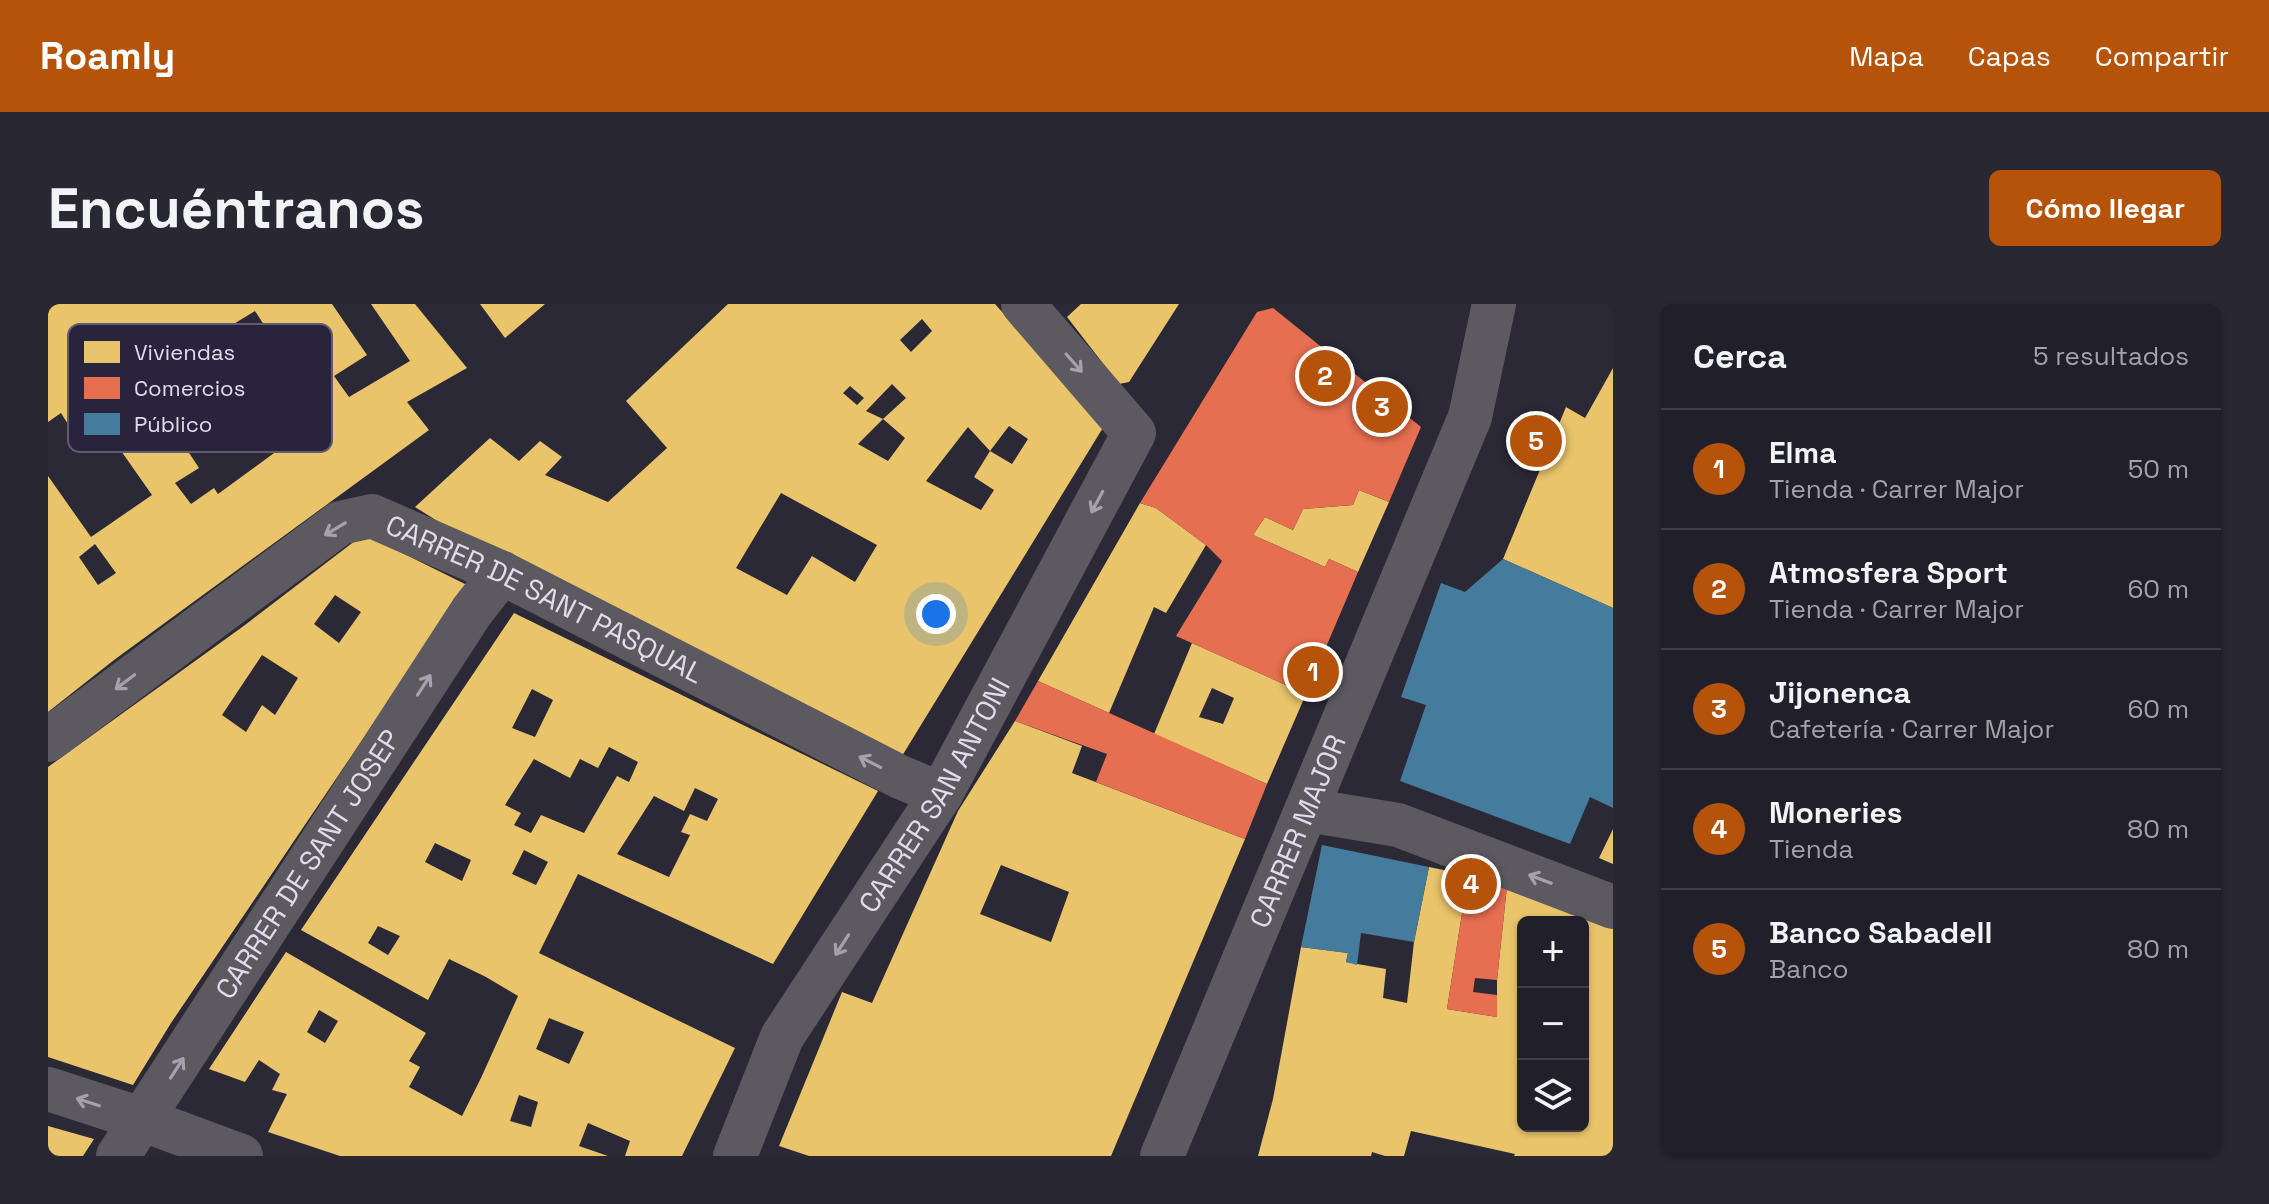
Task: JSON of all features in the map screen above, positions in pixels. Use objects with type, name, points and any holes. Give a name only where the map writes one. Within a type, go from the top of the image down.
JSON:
[{"type":"street","name":"CARRER SAN ANTONI","points":[[735,1156],[782,1037],[941,794],[1134,433],[1023,304]]},
{"type":"street","name":"CARRER MAJOR","points":[[1162,1156],[1470,417],[1494,304]]},
{"type":"street","name":"CARRER DE SANT PASQUAL","points":[[48,740],[340,523],[372,516],[502,573],[900,777],[941,794]]},
{"type":"street","name":"CARRER DE SANT JOSEP","points":[[118,1156],[472,611],[502,573]]},
{"type":"street","points":[[1307,810],[1398,825],[1613,907]]},
{"type":"street","points":[[48,1089],[241,1156]]},
{"type":"building: Viviendas","points":[[48,304],[332,304],[367,355],[334,376],[349,397],[410,361],[371,304],[415,304],[467,368],[407,402],[429,430],[114,660],[48,712],[48,476],[91,537],[152,495],[122,452],[188,452],[199,468],[175,483],[191,504],[214,488],[218,494],[275,452],[332,452],[332,324],[263,324],[255,311],[234,324],[68,324],[68,424],[61,413],[48,422]],"holes":[[[95,544],[116,573],[98,585],[79,557]]]},
{"type":"building: Viviendas","points":[[480,304],[545,304],[505,338]]},
{"type":"building: Viviendas","points":[[728,304],[995,304],[1104,426],[902,756],[477,546],[415,507],[490,438],[519,461],[540,441],[562,457],[545,475],[608,502],[667,448],[626,401]],"holes":[[[922,319],[932,331],[911,352],[900,340]],[[892,384],[906,398],[883,419],[866,411]],[[850,386],[864,398],[857,405],[843,393]],[[883,419],[905,438],[888,461],[858,444]],[[1009,426],[1028,439],[1012,464],[990,451]],[[968,427],[990,451],[974,477],[994,490],[981,510],[926,481]],[[781,493],[877,545],[855,582],[812,556],[787,595],[736,568]]]},
{"type":"building: Viviendas","points":[[1081,304],[1179,304],[1129,382],[1119,384],[1067,317]]},
{"type":"building: Viviendas","points":[[1613,368],[1613,608],[1503,559],[1566,407],[1585,418]]},
{"type":"building: Viviendas","points":[[1359,490],[1389,502],[1358,572],[1329,559],[1325,567],[1253,535],[1265,517],[1293,530],[1303,509],[1353,505]]},
{"type":"building: Viviendas","points":[[1140,503],[1156,508],[1206,545],[1166,613],[1154,607],[1109,713],[1038,681]]},
{"type":"building: Viviendas","points":[[364,534],[467,585],[171,1023],[133,1085],[48,1057],[48,767],[245,625]],"holes":[[[335,595],[361,612],[339,643],[314,624]],[[262,655],[298,678],[275,715],[262,705],[246,732],[222,715]]]},
{"type":"building: Viviendas","points":[[514,613],[878,791],[773,964],[578,874],[539,953],[735,1048],[682,1156],[625,1156],[630,1141],[588,1123],[579,1146],[608,1156],[340,1156],[268,1132],[287,1094],[272,1090],[280,1074],[259,1060],[245,1082],[209,1069],[286,952],[426,1033],[409,1061],[420,1067],[409,1087],[462,1116],[518,996],[449,959],[428,1000],[301,930]],"holes":[[[532,689],[553,700],[535,737],[512,728]],[[609,747],[638,762],[629,782],[617,776],[584,833],[541,815],[531,833],[514,825],[521,813],[505,805],[534,759],[570,778],[580,759],[598,768]],[[695,788],[718,799],[707,821],[690,814],[681,832],[690,835],[669,877],[617,854],[654,796],[684,811]],[[435,843],[471,860],[462,881],[425,862]],[[524,850],[548,862],[536,885],[512,874]],[[378,926],[400,936],[388,955],[368,943]],[[319,1010],[338,1021],[325,1043],[307,1032]],[[549,1018],[584,1032],[569,1064],[536,1049]],[[519,1095],[538,1102],[531,1127],[510,1121]]]},
{"type":"building: Viviendas","points":[[1192,643],[1306,694],[1267,784],[1154,734]],"holes":[[[1212,688],[1234,698],[1223,724],[1199,717]]]},
{"type":"building: Viviendas","points":[[1015,721],[1082,746],[1072,773],[1245,839],[1111,1156],[809,1156],[779,1146],[842,992],[872,1003],[958,811]],"holes":[[[1001,865],[1069,892],[1051,942],[980,914]]]},
{"type":"building: Viviendas","points":[[1613,829],[1613,864],[1599,858]]},
{"type":"building: Viviendas","points":[[1429,867],[1468,875],[1447,1009],[1497,1017],[1497,980],[1507,886],[1586,916],[1517,916],[1517,1132],[1589,1132],[1589,917],[1613,926],[1613,1156],[1514,1156],[1411,1131],[1404,1156],[1372,1152],[1371,1156],[1258,1156],[1273,1099],[1301,947],[1348,953],[1346,962],[1386,969],[1383,998],[1407,1003],[1414,942]]},
{"type":"building: Viviendas","points":[[48,1126],[94,1139],[83,1156],[48,1156]]},
{"type":"building: Comercios","points":[[1273,308],[1421,427],[1389,502],[1359,490],[1353,505],[1303,509],[1293,530],[1265,517],[1253,535],[1325,567],[1329,559],[1358,572],[1306,694],[1176,636],[1222,561],[1206,545],[1156,508],[1140,503],[1257,312]]},
{"type":"building: Comercios","points":[[1038,681],[1267,784],[1245,839],[1096,782],[1107,754],[1015,721]]},
{"type":"building: Comercios","points":[[1468,875],[1507,886],[1497,980],[1475,978],[1473,992],[1497,995],[1497,1017],[1447,1009]]},
{"type":"building: Público","points":[[1503,559],[1613,608],[1613,808],[1590,797],[1570,844],[1400,781],[1426,705],[1401,697],[1441,583],[1465,592]]},
{"type":"building: Público","points":[[1322,845],[1429,867],[1414,942],[1361,933],[1357,965],[1346,962],[1348,953],[1301,947]]},
{"type":"place","name":"Atmosfera Sport","points":[[1325,376]]},
{"type":"place","name":"Jijonenca","points":[[1382,407]]},
{"type":"place","name":"Banco Sabadell","points":[[1536,441]]},
{"type":"place","name":"Elma","points":[[1313,672]]},
{"type":"place","name":"Moneries","points":[[1471,884]]}]
